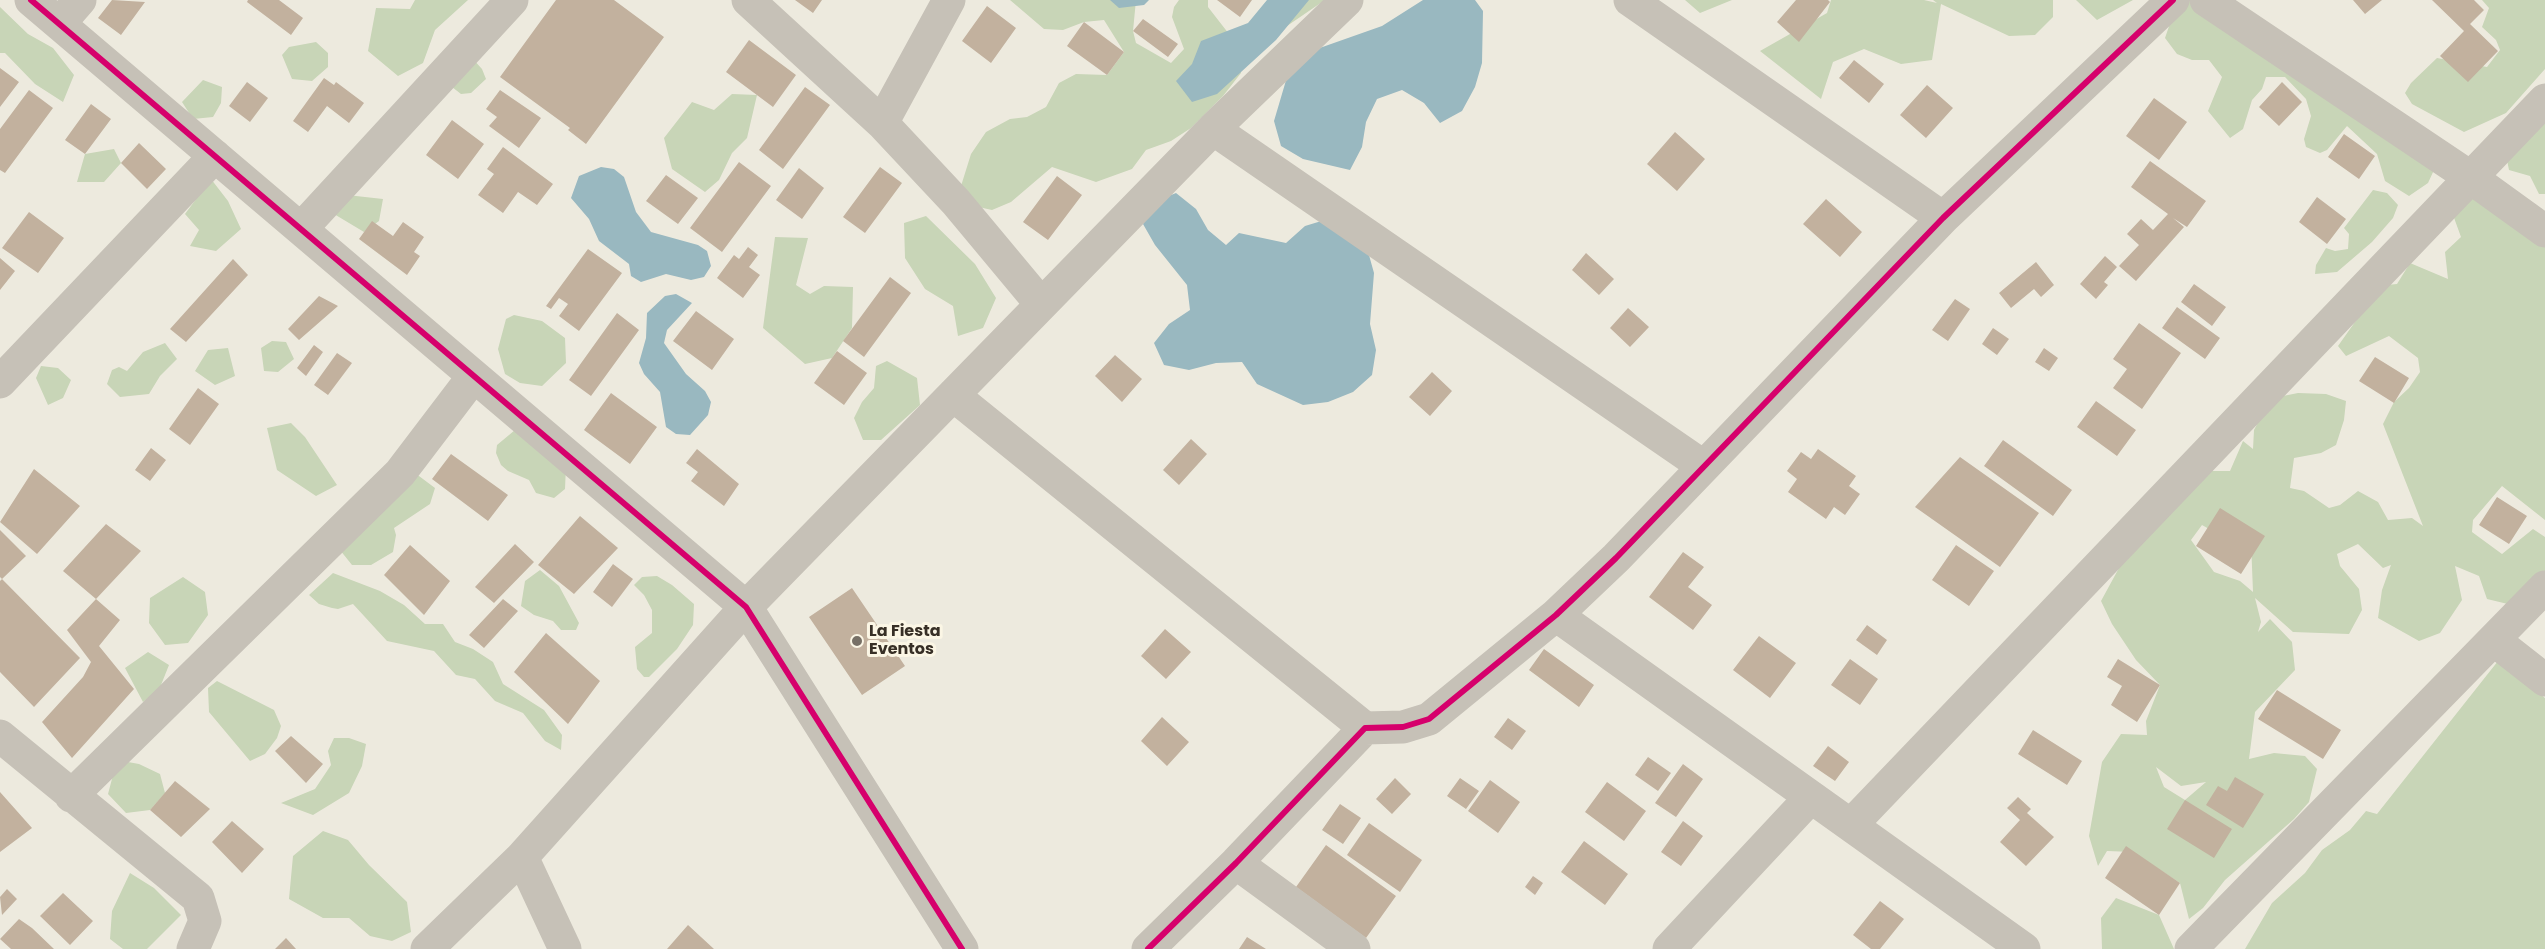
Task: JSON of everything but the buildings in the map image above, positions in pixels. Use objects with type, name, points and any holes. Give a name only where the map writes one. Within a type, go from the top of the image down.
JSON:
[{"type":"street","points":[[31,0],[70,12],[215,156],[746,607],[962,949]]},
{"type":"street","points":[[301,229],[512,0]]},
{"type":"street","points":[[748,0],[882,123],[956,202],[1041,304]]},
{"type":"street","points":[[882,123],[949,0]]},
{"type":"street","points":[[427,949],[522,857],[746,607],[1213,129],[1347,0]]},
{"type":"street","points":[[1630,0],[1942,218]]},
{"type":"street","points":[[953,395],[1365,728],[1403,727],[1430,719],[1556,615],[1616,558],[1942,218],[2173,0]]},
{"type":"street","points":[[2206,0],[2470,177],[2545,231]]},
{"type":"street","points":[[1851,825],[2545,100]]},
{"type":"street","points":[[1213,129],[1703,466]]},
{"type":"street","points":[[0,382],[215,156]]},
{"type":"street","points":[[71,796],[400,473],[473,377]]},
{"type":"street","points":[[2191,949],[2545,586]]},
{"type":"street","points":[[1556,615],[2024,949]]},
{"type":"street","points":[[2494,640],[2545,680]]},
{"type":"street","points":[[1148,949],[1236,863],[1365,728]]},
{"type":"street","points":[[0,736],[198,898],[205,921],[193,949]]},
{"type":"street","points":[[1669,949],[1811,797]]},
{"type":"street","points":[[522,857],[565,949]]},
{"type":"street","points":[[1236,863],[1354,949]]},
{"type":"green space","points":[[415,0],[468,0],[435,30],[423,63],[398,76],[368,51],[376,8],[410,9]]},
{"type":"green space","points":[[1010,0],[1136,0],[1133,31],[1136,43],[1171,63],[1184,49],[1172,17],[1174,7],[1179,0],[1208,0],[1208,7],[1236,43],[1241,73],[1223,96],[1191,128],[1171,141],[1146,150],[1132,169],[1096,182],[1052,167],[1011,202],[992,210],[956,202],[971,154],[986,132],[1010,119],[1027,117],[1046,107],[1059,83],[1076,74],[1107,75],[1124,52],[1104,20],[1084,22],[1063,30],[1044,29]]},
{"type":"green space","points":[[1277,0],[1325,0],[1287,26]]},
{"type":"green space","points":[[1685,0],[1732,0],[1700,13]]},
{"type":"green space","points":[[1831,0],[1924,0],[1937,3],[1933,0],[2053,0],[2053,17],[2035,35],[2009,36],[1941,4],[1932,60],[1901,64],[1864,49],[1833,62],[1821,99],[1760,51],[1827,13]]},
{"type":"green space","points":[[2076,0],[2133,0],[2097,20]]},
{"type":"green space","points":[[2178,0],[2221,0],[2434,170],[2428,183],[2409,196],[2385,181],[2377,154],[2347,126],[2327,150],[2320,153],[2306,147],[2304,139],[2311,116],[2306,99],[2285,77],[2266,77],[2262,89],[2252,100],[2243,129],[2230,138],[2208,111],[2222,77],[2209,60],[2192,60],[2177,54],[2165,38]]},
{"type":"green space","points":[[2482,0],[2545,0],[2545,69],[2506,113],[2464,132],[2412,104],[2405,93],[2411,83],[2437,58],[2487,67],[2500,50],[2496,40],[2482,27],[2489,8]]},
{"type":"green space","points":[[0,7],[28,34],[53,48],[74,75],[63,102],[35,84],[5,53],[0,53]]},
{"type":"green space","points":[[316,42],[328,53],[328,67],[312,81],[292,79],[282,55],[289,47]]},
{"type":"green space","points":[[472,58],[482,69],[486,79],[471,93],[461,94],[452,87]]},
{"type":"green space","points":[[203,80],[222,87],[221,103],[213,117],[193,119],[182,102]]},
{"type":"green space","points":[[732,94],[757,95],[747,138],[732,153],[719,180],[705,192],[672,169],[664,138],[692,102],[714,110]]},
{"type":"green space","points":[[2545,112],[2545,194],[2539,194],[2530,176],[2509,170],[2505,150]]},
{"type":"green space","points":[[114,149],[121,163],[104,182],[77,182],[85,154]]},
{"type":"green space","points":[[211,179],[228,201],[241,229],[216,251],[190,246],[199,230],[185,214]]},
{"type":"green space","points":[[2373,190],[2387,193],[2398,205],[2393,218],[2372,242],[2337,272],[2315,274],[2316,265],[2326,248],[2335,251],[2348,249],[2349,234],[2344,228]]},
{"type":"green space","points":[[2466,190],[2545,224],[2545,520],[2502,486],[2473,520],[2472,532],[2502,554],[2533,529],[2545,537],[2545,576],[2512,605],[2487,599],[2479,576],[2455,566],[2462,600],[2440,633],[2419,641],[2378,618],[2382,590],[2391,565],[2383,568],[2358,544],[2337,554],[2340,566],[2359,589],[2362,610],[2349,634],[2293,632],[2255,598],[2261,622],[2258,632],[2270,619],[2292,642],[2295,670],[2255,712],[2249,759],[2274,753],[2305,756],[2317,769],[2309,802],[2294,819],[2225,880],[2203,908],[2189,919],[2180,883],[2133,852],[2107,851],[2098,866],[2089,836],[2102,762],[2121,734],[2147,735],[2146,721],[2160,685],[2136,660],[2112,624],[2101,601],[2119,568],[2211,471],[2230,471],[2243,441],[2253,449],[2254,430],[2266,407],[2278,397],[2298,393],[2326,394],[2346,401],[2344,420],[2336,445],[2321,453],[2294,458],[2290,488],[2304,491],[2329,508],[2340,505],[2358,491],[2378,502],[2388,520],[2412,518],[2423,526],[2383,424],[2394,402],[2409,388],[2420,372],[2418,358],[2389,336],[2346,356],[2338,346],[2362,312],[2367,287],[2397,284],[2410,263],[2448,279],[2445,252],[2461,237],[2449,204]],"holes":[[[2202,525],[2230,541],[2251,542],[2253,592],[2240,581],[2214,572],[2191,540]],[[2156,767],[2181,786],[2206,782],[2185,800],[2164,787]]]},
{"type":"green space","points":[[347,195],[383,199],[379,221],[364,232],[334,214]]},
{"type":"green space","points":[[926,216],[975,264],[996,298],[983,328],[958,336],[953,306],[925,289],[905,258],[904,223]]},
{"type":"green space","points":[[775,237],[808,238],[796,285],[810,294],[824,286],[853,287],[852,328],[832,358],[805,364],[763,328]]},
{"type":"green space","points":[[514,315],[542,321],[565,338],[566,363],[542,386],[520,383],[505,374],[498,349],[506,319]]},
{"type":"green space","points":[[272,341],[286,342],[294,359],[278,372],[264,371],[261,348]]},
{"type":"green space","points":[[165,343],[177,359],[160,376],[149,394],[120,397],[107,384],[112,370],[119,367],[127,371],[143,352]]},
{"type":"green space","points":[[228,348],[235,376],[215,385],[195,371],[208,350]]},
{"type":"green space","points":[[887,361],[917,378],[920,405],[881,440],[863,440],[854,418],[862,402],[874,388],[876,366]]},
{"type":"green space","points":[[41,366],[58,368],[71,380],[63,398],[48,405],[36,378]]},
{"type":"green space","points":[[291,423],[305,437],[337,485],[316,496],[277,470],[267,428]]},
{"type":"green space","points":[[515,430],[566,466],[565,489],[554,498],[536,493],[529,480],[508,471],[501,465],[496,453],[497,445]]},
{"type":"green space","points":[[400,473],[419,476],[435,488],[430,504],[394,528],[396,535],[393,552],[371,565],[352,565],[340,550]]},
{"type":"green space","points":[[540,570],[559,586],[579,623],[576,630],[561,630],[553,621],[534,615],[521,606],[525,581]]},
{"type":"green space","points":[[333,573],[380,591],[404,605],[425,624],[443,624],[455,642],[473,649],[493,662],[503,684],[544,710],[562,735],[561,750],[545,741],[523,713],[495,701],[475,679],[456,675],[434,651],[387,641],[353,604],[338,609],[319,604],[309,595]]},
{"type":"green space","points":[[657,576],[672,585],[694,604],[693,625],[677,649],[649,677],[644,677],[637,669],[635,647],[652,633],[652,610],[644,595],[634,585],[642,577]]},
{"type":"green space","points":[[183,577],[205,592],[208,615],[188,643],[165,645],[149,623],[150,598]]},
{"type":"green space","points":[[148,652],[169,665],[159,690],[143,702],[125,668]]},
{"type":"green space","points":[[2498,661],[2545,698],[2545,949],[2245,949],[2272,903],[2305,873],[2322,850],[2350,830],[2366,811],[2377,814]]},
{"type":"green space","points":[[217,681],[274,710],[281,726],[277,738],[265,754],[250,761],[209,712],[208,688]]},
{"type":"green space","points":[[334,738],[349,738],[366,744],[362,766],[349,793],[313,815],[281,803],[315,789],[331,765],[328,751]]},
{"type":"green space","points":[[117,760],[139,764],[160,774],[165,793],[150,810],[126,813],[108,794]]},
{"type":"green space","points":[[323,831],[348,840],[369,865],[407,902],[411,932],[392,941],[370,936],[349,918],[323,918],[289,899],[293,856]]},
{"type":"green space","points":[[130,873],[154,888],[181,915],[147,949],[123,949],[110,939],[112,911]]},
{"type":"green space","points":[[2116,898],[2159,915],[2174,949],[2102,949],[2101,918]]},
{"type":"water","points":[[1110,0],[1149,0],[1144,5],[1119,8]]},
{"type":"water","points":[[1267,0],[1309,0],[1276,40],[1217,94],[1192,102],[1176,81],[1192,64],[1201,41],[1248,23]]},
{"type":"water","points":[[1423,0],[1475,0],[1483,11],[1482,63],[1475,87],[1462,111],[1440,123],[1424,103],[1402,90],[1377,99],[1366,122],[1362,147],[1350,170],[1303,159],[1281,146],[1274,121],[1287,77],[1314,50],[1382,26]]},
{"type":"water","points":[[601,167],[614,169],[624,177],[636,212],[651,232],[698,245],[707,251],[711,266],[704,277],[691,280],[666,274],[641,282],[631,276],[629,264],[599,241],[589,219],[571,198],[579,176]]},
{"type":"water","points":[[1176,193],[1196,209],[1208,230],[1226,245],[1239,233],[1286,243],[1305,226],[1328,219],[1367,248],[1374,273],[1370,324],[1376,350],[1372,375],[1353,392],[1328,402],[1303,405],[1257,384],[1242,362],[1216,363],[1189,370],[1164,365],[1154,343],[1169,324],[1190,310],[1187,285],[1155,245],[1143,224],[1154,202]]},
{"type":"water","points":[[676,294],[692,303],[667,330],[664,343],[686,374],[705,391],[711,402],[708,415],[690,435],[676,434],[666,427],[660,392],[644,374],[639,363],[646,338],[647,313],[665,296]]},
{"type":"cycle path","points":[[31,0],[746,607],[962,949]]},
{"type":"cycle path","points":[[1148,949],[1236,863],[1365,728],[1403,727],[1429,719],[1556,615],[1616,558],[1943,218],[2173,0]]},
{"type":"place","name":"La Fiesta Eventos","points":[[857,641]]}]
